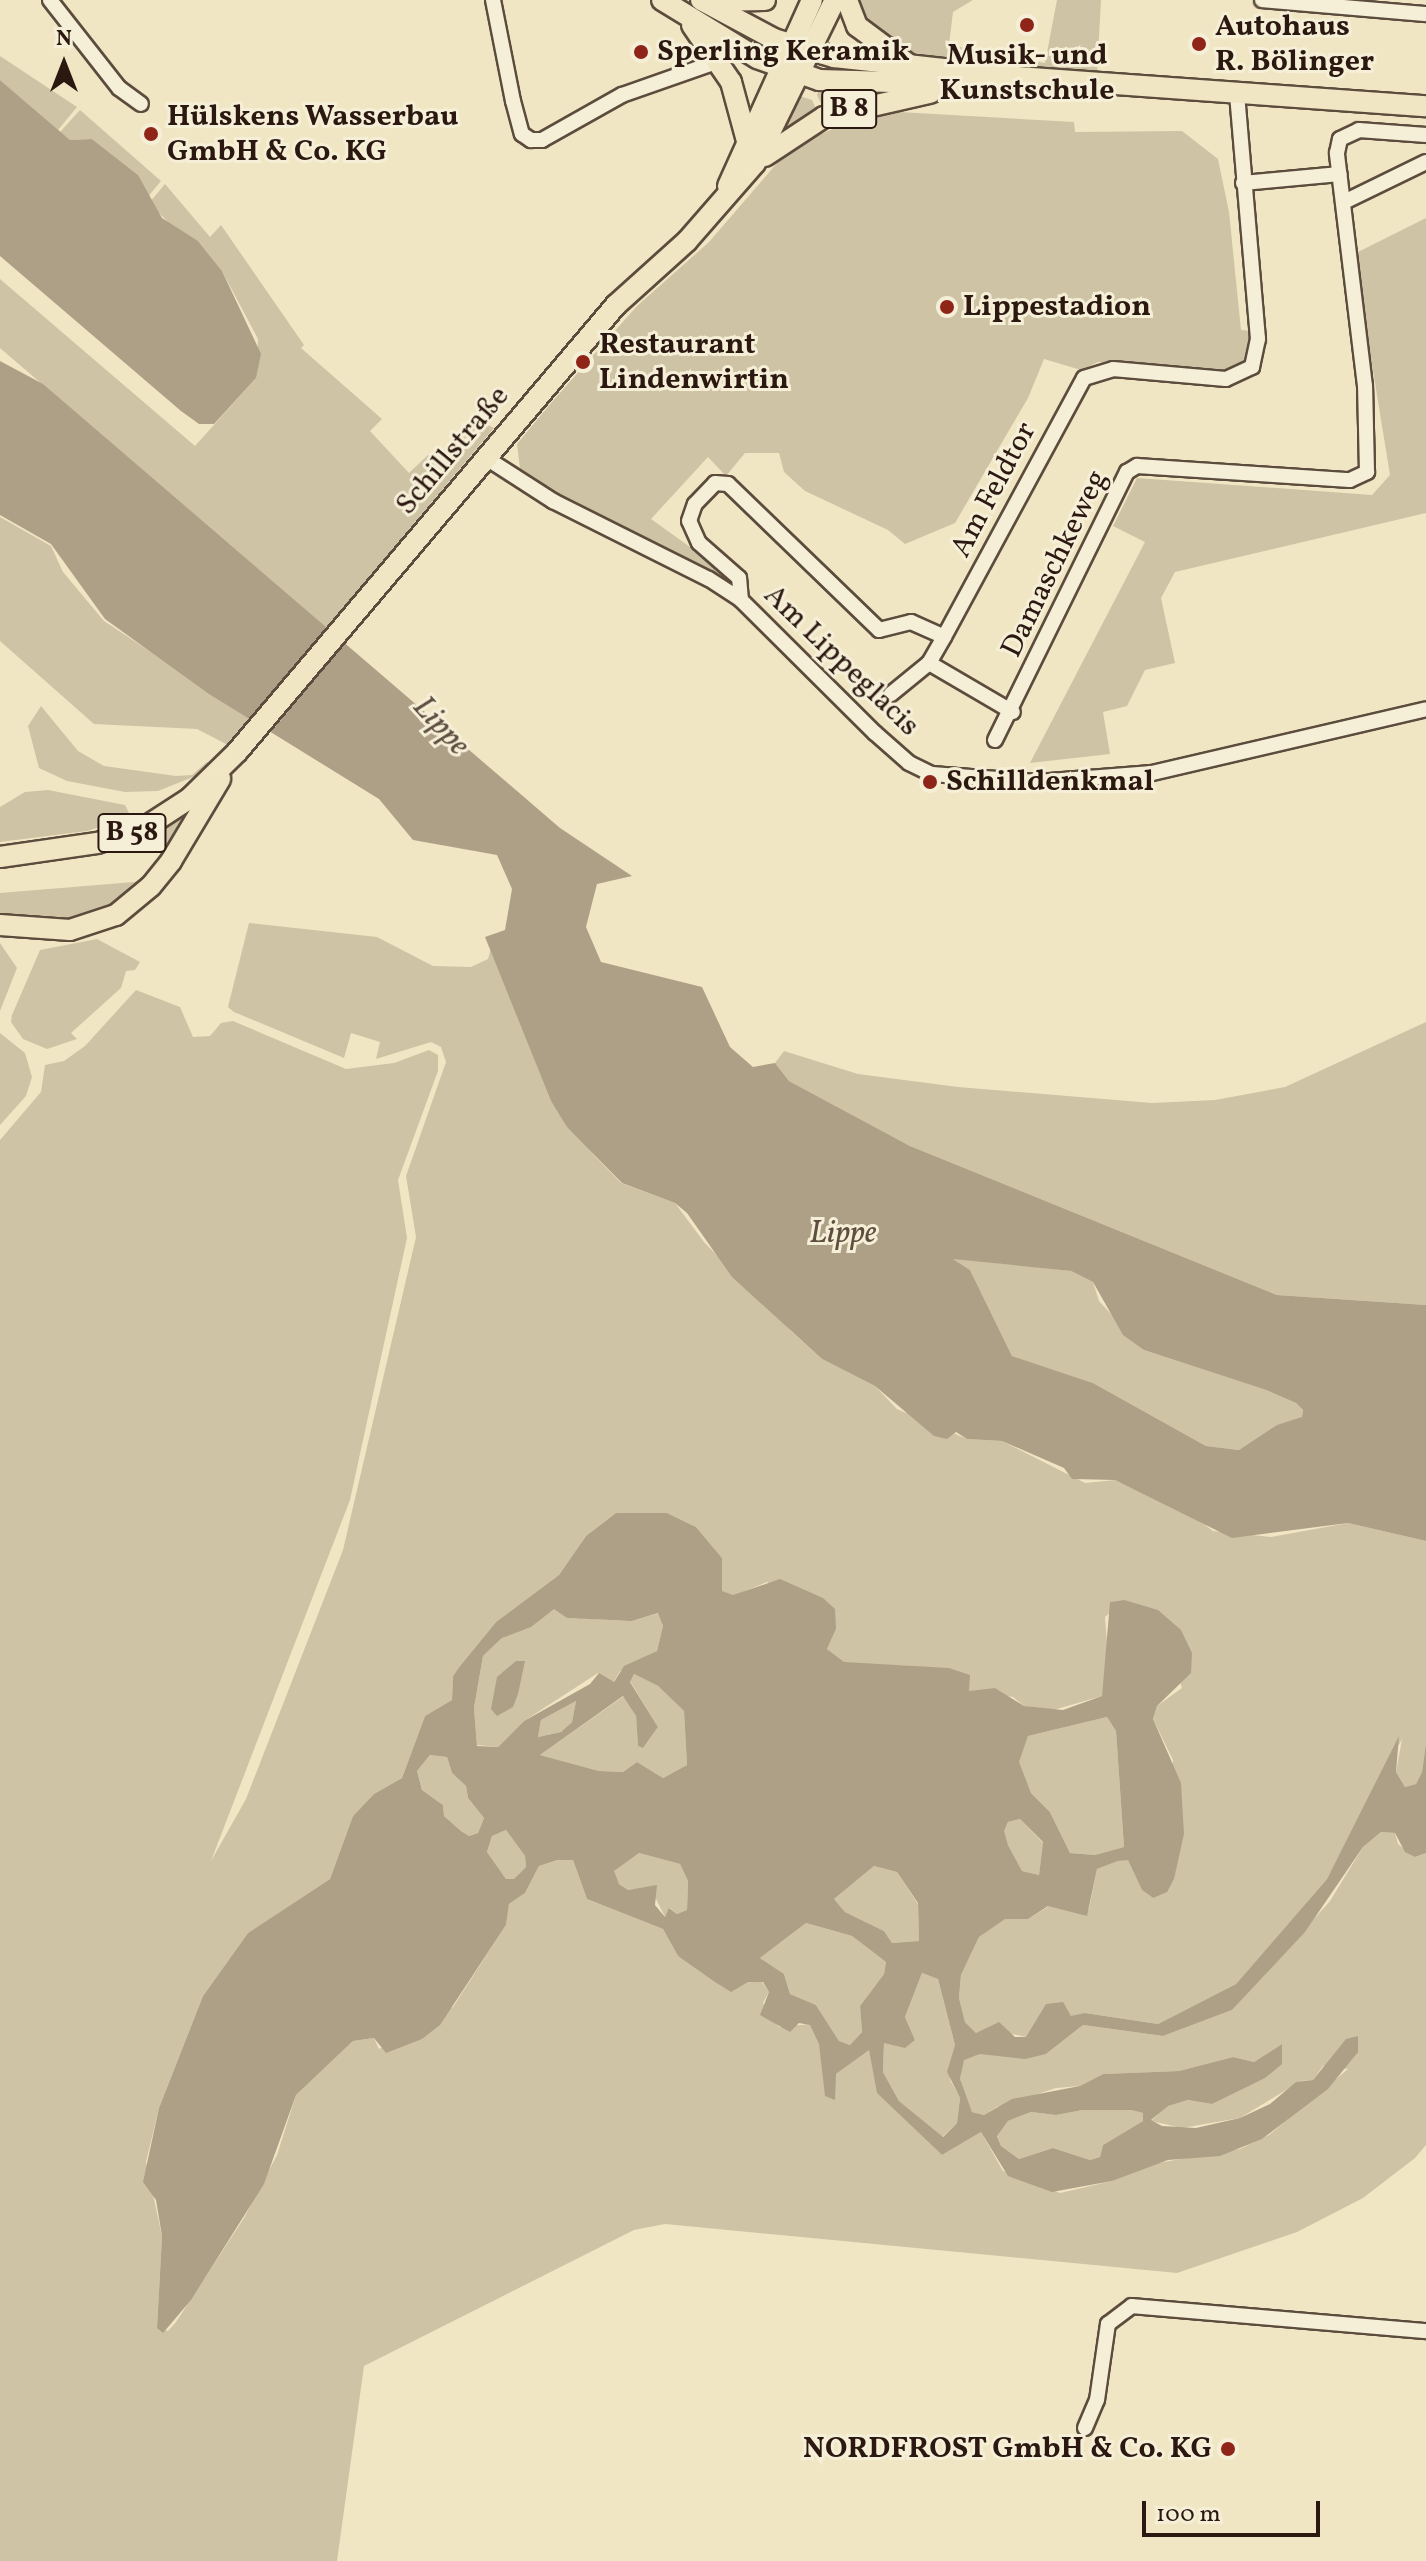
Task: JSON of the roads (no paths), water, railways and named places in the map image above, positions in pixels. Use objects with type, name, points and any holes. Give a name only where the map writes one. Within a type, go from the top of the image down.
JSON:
[{"type":"main road","name":"B 8","points":[[662,0],[778,67],[802,75],[956,87],[1177,89]]},
{"type":"main road","points":[[701,0],[765,0]]},
{"type":"main road","name":"B 8","points":[[701,0],[789,45],[812,53],[915,68],[1426,106]]},
{"type":"main road","name":"Schillstraße","points":[[724,198],[778,67],[812,0]]},
{"type":"main road","name":"Schillstraße","points":[[237,752],[616,305],[687,241],[755,163],[802,75],[835,0]]},
{"type":"main road","points":[[847,0],[857,26],[915,68]]},
{"type":"main road","points":[[685,15],[719,61],[741,104],[747,141]]},
{"type":"main road","name":"B 8","points":[[755,163],[824,117],[956,87]]},
{"type":"main road","name":"B 58","points":[[0,857],[97,843],[141,830],[190,798],[237,752]]},
{"type":"main road","name":"B 58","points":[[0,925],[70,930],[100,923],[127,907],[171,861],[237,752]]},
{"type":"street","points":[[50,0],[119,88],[141,104]]},
{"type":"street","points":[[493,0],[513,101],[522,134],[531,140],[542,140],[622,95],[719,61]]},
{"type":"street","points":[[1262,0],[1426,14]]},
{"type":"street","name":"Am Feldtor","points":[[944,637],[1084,378],[1113,369],[1226,379],[1252,367],[1258,339],[1237,93]]},
{"type":"street","name":"Damaschkeweg","points":[[995,740],[1013,712],[1127,472],[1137,466],[1350,480],[1367,472],[1369,433],[1340,174],[1340,139],[1348,133],[1426,135]]},
{"type":"street","points":[[1344,202],[1426,162]]},
{"type":"street","points":[[1243,183],[1340,174]]},
{"type":"street","name":"Am Lippeglacis","points":[[486,458],[553,501],[709,579],[741,600],[875,733],[909,763],[932,774],[1037,782],[1152,773],[1426,709]]},
{"type":"street","points":[[741,600],[739,578],[692,532],[691,510],[715,483],[728,484],[879,630],[911,622],[944,637],[929,663],[891,694]]},
{"type":"street","points":[[929,663],[1013,712]]},
{"type":"street","points":[[1085,2428],[1097,2400],[1108,2324],[1132,2306],[1426,2331]]},
{"type":"water","points":[[0,80],[70,140],[92,139],[138,175],[162,218],[198,241],[222,271],[261,354],[256,378],[214,424],[199,424],[181,411],[0,256]]},
{"type":"water","name":"Lippe","points":[[0,361],[43,384],[560,828],[632,876],[597,884],[586,927],[601,962],[702,987],[730,1047],[753,1067],[775,1063],[789,1081],[910,1146],[1277,1295],[1426,1305],[1426,1541],[1348,1523],[1232,1538],[1115,1480],[1072,1479],[1064,1468],[1002,1441],[967,1439],[956,1432],[947,1439],[934,1436],[875,1386],[822,1359],[732,1277],[687,1213],[675,1203],[622,1183],[567,1127],[551,1101],[485,937],[505,930],[512,889],[497,855],[413,840],[379,799],[209,694],[105,619],[51,544],[0,515]],"holes":[[[953,1259],[1071,1271],[1093,1282],[1123,1335],[1144,1350],[1266,1390],[1296,1403],[1303,1410],[1302,1417],[1277,1425],[1239,1450],[1206,1446],[1093,1383],[1012,1356],[970,1270]]]},
{"type":"water","points":[[616,1513],[667,1513],[696,1527],[722,1558],[722,1591],[733,1595],[780,1579],[823,1598],[835,1609],[836,1629],[827,1649],[844,1662],[949,1668],[970,1675],[969,1691],[995,1688],[1024,1706],[1063,1710],[1102,1696],[1110,1602],[1125,1600],[1158,1610],[1181,1630],[1192,1653],[1191,1673],[1157,1706],[1153,1719],[1181,1783],[1184,1834],[1174,1879],[1167,1892],[1153,1898],[1142,1890],[1128,1860],[1118,1861],[1097,1869],[1087,1916],[1048,1906],[1028,1919],[1005,1919],[979,1937],[961,1975],[959,1998],[965,2022],[976,2033],[999,2022],[1015,2037],[1026,2037],[1046,2004],[1063,2002],[1071,2016],[1085,2013],[1158,2024],[1236,1984],[1327,1879],[1399,1736],[1396,1772],[1405,1787],[1416,1784],[1422,1772],[1426,1743],[1426,1853],[1415,1857],[1405,1852],[1395,1833],[1381,1832],[1363,1847],[1305,1932],[1232,2010],[1163,2036],[1083,2025],[1046,2054],[1025,2059],[980,2054],[964,2060],[960,2079],[972,2112],[984,2115],[1012,2099],[1080,2086],[1103,2074],[1179,2071],[1233,2057],[1254,2062],[1282,2044],[1282,2064],[1265,2078],[1212,2104],[1188,2100],[1168,2106],[1151,2120],[1162,2126],[1196,2128],[1240,2118],[1270,2104],[1296,2082],[1313,2080],[1346,2039],[1358,2036],[1358,2052],[1328,2089],[1262,2139],[1220,2156],[1168,2160],[1112,2181],[1052,2192],[1008,2176],[981,2132],[942,2155],[877,2093],[869,2050],[836,2074],[835,2100],[825,2096],[819,2044],[810,2025],[799,2023],[790,2032],[760,2015],[769,1992],[763,1982],[748,1982],[731,1992],[678,1956],[663,1929],[587,1899],[573,1860],[558,1860],[539,1866],[525,1893],[509,1904],[506,1925],[440,2025],[422,2039],[386,2053],[374,2038],[353,2041],[296,2095],[264,2184],[191,2300],[163,2333],[157,2328],[162,2236],[156,2200],[143,2182],[159,2108],[203,1996],[248,1933],[330,1879],[353,1816],[374,1794],[402,1778],[425,1716],[452,1700],[453,1676],[460,1666],[496,1622],[559,1575],[586,1536]],"holes":[[[554,1609],[567,1618],[632,1621],[658,1613],[663,1626],[657,1651],[624,1666],[614,1682],[599,1673],[590,1684],[524,1721],[498,1747],[477,1746],[474,1708],[483,1656],[502,1638],[531,1627]],[[634,1674],[658,1686],[684,1711],[687,1765],[663,1778],[637,1762],[623,1772],[599,1771],[540,1755],[623,1696],[636,1716],[638,1746],[643,1748],[658,1727],[630,1682]],[[576,1701],[572,1722],[561,1732],[538,1737],[541,1720]],[[1107,1717],[1116,1731],[1124,1847],[1095,1855],[1070,1853],[1050,1812],[1031,1793],[1019,1762],[1028,1736]],[[430,1755],[447,1757],[452,1773],[466,1786],[468,1798],[484,1818],[478,1833],[469,1836],[461,1831],[444,1816],[443,1805],[422,1790],[417,1771]],[[1020,1819],[1043,1842],[1039,1875],[1022,1871],[1004,1831],[1008,1822]],[[506,1830],[525,1856],[526,1867],[514,1879],[506,1879],[487,1852],[492,1836]],[[639,1853],[680,1864],[688,1881],[687,1910],[677,1914],[669,1908],[665,1917],[655,1905],[657,1885],[628,1890],[619,1884],[614,1871]],[[874,1866],[897,1872],[918,1903],[919,1941],[892,1943],[884,1931],[845,1912],[834,1899]],[[806,1923],[852,1936],[886,1962],[884,1974],[860,2006],[862,2032],[850,2045],[839,2041],[816,2005],[790,1994],[784,1974],[760,1958]],[[922,1973],[938,1979],[955,2045],[947,2072],[960,2098],[957,2123],[943,2137],[899,2101],[883,2072],[884,2043],[905,2048],[915,2040],[905,2017]],[[1083,2110],[1131,2110],[1143,2113],[1143,2121],[1103,2145],[1100,2157],[1090,2160],[1053,2148],[1019,2159],[1001,2146],[997,2136],[1008,2121],[1031,2112],[1056,2115]]]},
{"type":"water","points":[[516,1661],[525,1661],[518,1694],[513,1707],[497,1716],[491,1709],[497,1677]]},
{"type":"place","name":"Musik- und Kunstschule","points":[[1027,25]]},
{"type":"place","name":"Autohaus R. Bölinger","points":[[1199,44]]},
{"type":"place","name":"Sperling Keramik","points":[[641,52]]},
{"type":"place","name":"Hülskens Wasserbau GmbH & Co. KG","points":[[151,134]]},
{"type":"place","name":"Lippestadion","points":[[947,307]]},
{"type":"place","name":"Restaurant Lindenwirtin","points":[[583,362]]},
{"type":"place","name":"Schilldenkmal","points":[[930,782]]},
{"type":"place","name":"NORDFROST GmbH & Co. KG","points":[[1228,2449]]}]
